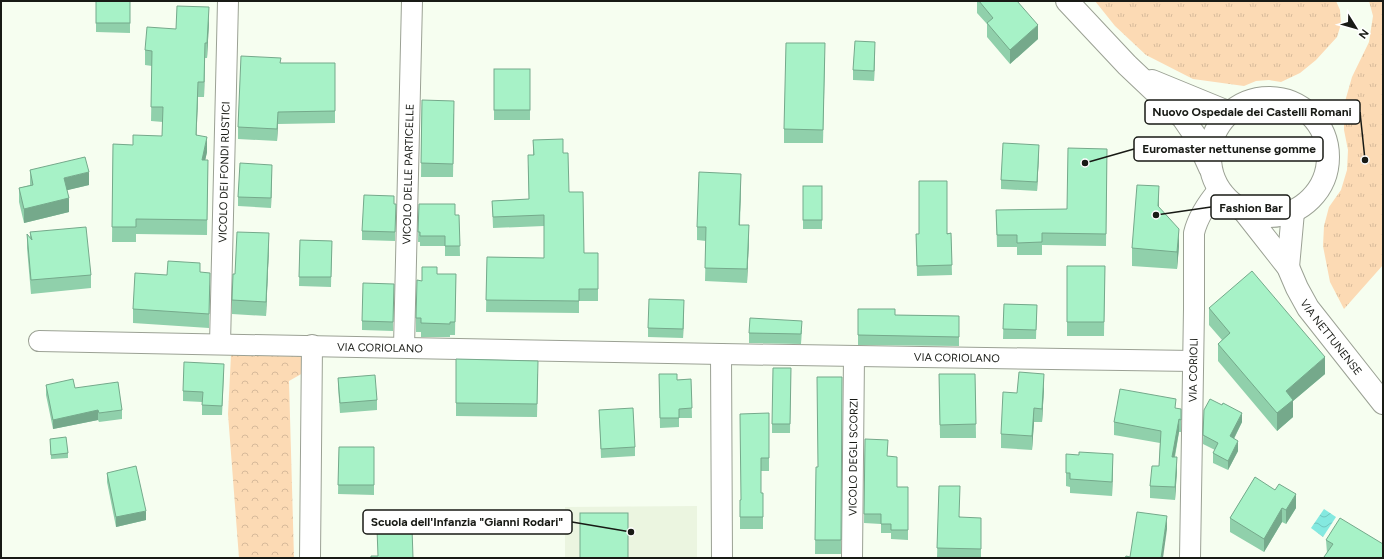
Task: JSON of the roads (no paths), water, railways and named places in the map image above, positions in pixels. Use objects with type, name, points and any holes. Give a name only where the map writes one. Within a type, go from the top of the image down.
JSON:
[{"type":"main road","points":[[1067,1],[1105,42],[1177,112],[1196,137],[1215,181],[1230,202],[1244,211],[1258,216],[1273,217],[1293,212],[1310,201],[1322,184],[1328,165],[1327,144],[1320,125],[1306,110],[1288,101],[1268,98],[1247,102],[1230,113],[1219,125],[1213,140],[1210,156],[1215,181]]},
{"type":"main road","points":[[1138,75],[1230,113]]},
{"type":"main road","name":"VIA NETTUNENSE","points":[[1244,211],[1288,267],[1308,308],[1383,403]]},
{"type":"main road","name":"VIA NETTUNENSE","points":[[1288,267],[1293,212]]},
{"type":"street","name":"VICOLO DEI FONDI RUSTICI","points":[[220,344],[228,1]]},
{"type":"street","name":"VICOLO DELLE PARTICELLE","points":[[404,347],[412,1]]},
{"type":"street","name":"VIA CORIOLI","points":[[1190,558],[1194,233],[1215,181]]},
{"type":"street","name":"VIA CORIOLANO","points":[[38,341],[1193,361]]},
{"type":"street","points":[[310,558],[312,345]]},
{"type":"street","points":[[721,354],[722,558]]},
{"type":"street","name":"VICOLO DEGLI SCORZI","points":[[852,558],[854,356]]},
{"type":"water","points":[[1324,509],[1336,517],[1323,537],[1311,528]]},
{"type":"place","name":"Nuovo Ospedale dei Castelli Romani","points":[[1365,160]]},
{"type":"place","name":"Euromaster nettunense gomme","points":[[1085,163]]},
{"type":"place","name":"Fashion Bar","points":[[1156,215]]},
{"type":"place","name":"Scuola dell'Infanzia \"Gianni Rodari\"","points":[[631,532]]}]
